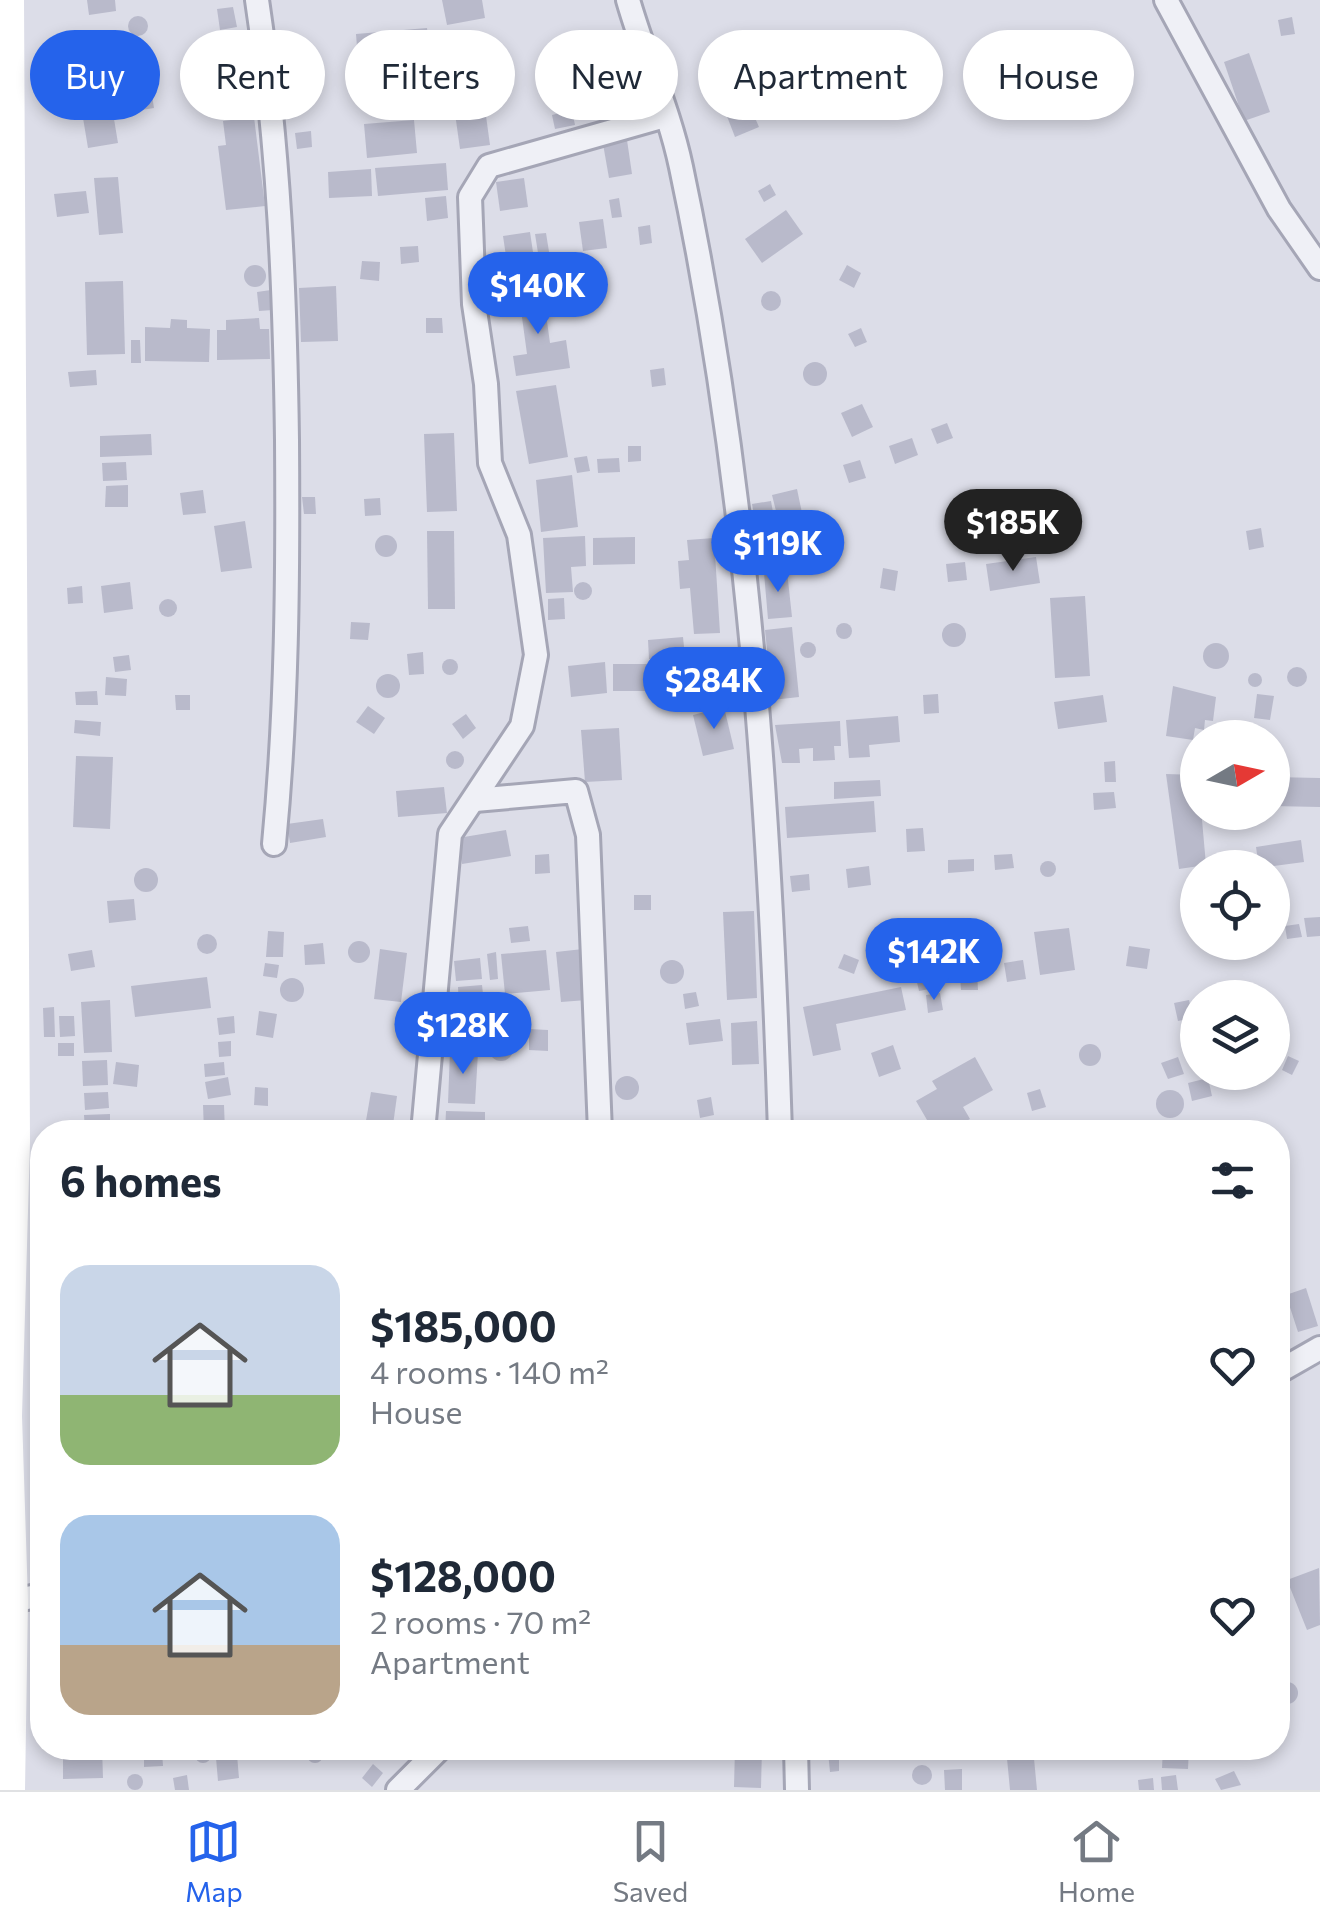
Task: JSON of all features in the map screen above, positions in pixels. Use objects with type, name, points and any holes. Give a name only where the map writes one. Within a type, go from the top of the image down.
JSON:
[{"type":"main road","points":[[8,0],[14,1142],[6,1416],[27,1598],[9,1790]]},
{"type":"street","points":[[257,0],[273,107],[285,280],[289,609],[274,844]]},
{"type":"street","points":[[628,0],[638,30]]},
{"type":"street","points":[[1166,0],[1279,209],[1320,268]]},
{"type":"street","points":[[424,1120],[450,834],[522,726],[536,654],[519,535],[490,463],[486,384],[472,288],[470,197],[489,166],[651,120]]},
{"type":"street","points":[[666,120],[680,162],[734,469],[758,736],[779,1120]]},
{"type":"street","points":[[476,800],[576,792],[588,835],[600,1120]]},
{"type":"street","points":[[1290,1365],[1320,1348]]},
{"type":"street","points":[[398,1790],[428,1760]]},
{"type":"street","points":[[796,1760],[797,1790]]},
{"type":"building","points":[[87,0],[115,0],[116,11],[89,15]]},
{"type":"building","points":[[442,0],[482,0],[485,18],[447,25]]},
{"type":"building","points":[[233,7],[237,27],[220,30],[217,9]]},
{"type":"building","points":[[134,17],[147,22],[147,30],[129,30]]},
{"type":"building","points":[[1292,17],[1295,34],[1281,36],[1278,20]]},
{"type":"building","points":[[1249,53],[1270,112],[1244,121],[1224,62]]},
{"type":"building","points":[[83,120],[114,120],[118,143],[88,148]]},
{"type":"building","points":[[254,120],[265,206],[226,210],[218,146],[226,145],[223,121]]},
{"type":"building","points":[[414,120],[417,153],[367,158],[364,124]]},
{"type":"building","points":[[456,120],[487,120],[490,145],[460,149]]},
{"type":"building","points":[[553,120],[574,120],[575,125],[555,129]]},
{"type":"building","points":[[728,120],[756,120],[759,127],[735,137]]},
{"type":"building","points":[[311,131],[312,147],[297,149],[295,133]]},
{"type":"building","points":[[627,140],[632,174],[609,178],[603,144]]},
{"type":"building","points":[[446,163],[448,190],[378,196],[375,168]]},
{"type":"building","points":[[371,169],[372,196],[329,198],[328,172]]},
{"type":"building","points":[[118,177],[123,233],[99,235],[94,178]]},
{"type":"building","points":[[524,178],[528,207],[500,211],[496,182]]},
{"type":"building","points":[[770,184],[776,195],[764,202],[758,191]]},
{"type":"building","points":[[86,191],[89,213],[57,217],[54,194]]},
{"type":"building","points":[[446,196],[448,218],[427,221],[425,198]]},
{"type":"building","points":[[619,198],[622,217],[612,218],[609,200]]},
{"type":"building","points":[[786,210],[803,234],[762,263],[745,239]]},
{"type":"building","points":[[603,219],[607,248],[583,251],[579,222]]},
{"type":"building","points":[[650,225],[652,243],[640,245],[638,227]]},
{"type":"building","points":[[530,232],[537,279],[510,283],[503,236]]},
{"type":"building","points":[[546,233],[553,277],[542,278],[535,234]]},
{"type":"building","points":[[418,246],[419,262],[401,264],[400,247]]},
{"type":"building","points":[[362,261],[380,262],[379,281],[360,279]]},
{"type":"building","points":[[255,265],[266,276],[255,287],[244,276]]},
{"type":"building","points":[[847,265],[861,273],[854,288],[839,280]]},
{"type":"building","points":[[123,281],[125,354],[87,355],[85,282]]},
{"type":"building","points":[[542,285],[550,343],[566,340],[570,368],[516,376],[513,356],[527,354],[518,288]]},
{"type":"building","points":[[336,286],[338,341],[301,342],[299,288]]},
{"type":"building","points":[[271,290],[273,310],[259,311],[257,292]]},
{"type":"building","points":[[771,291],[781,301],[771,311],[761,301]]},
{"type":"building","points":[[259,318],[260,329],[269,329],[270,359],[217,360],[217,330],[226,330],[226,320]]},
{"type":"building","points":[[426,318],[442,318],[443,333],[426,333]]},
{"type":"building","points":[[171,319],[187,320],[187,328],[210,329],[209,362],[145,361],[145,327],[170,328]]},
{"type":"building","points":[[861,328],[867,342],[855,347],[848,334]]},
{"type":"building","points":[[131,340],[140,340],[141,363],[131,363]]},
{"type":"building","points":[[815,362],[824,365],[824,383],[815,386],[806,383],[803,374],[806,365]]},
{"type":"building","points":[[664,368],[666,385],[652,387],[650,370]]},
{"type":"building","points":[[96,370],[97,385],[70,387],[68,372]]},
{"type":"building","points":[[556,385],[568,457],[529,464],[516,391]]},
{"type":"building","points":[[862,404],[873,427],[852,437],[841,413]]},
{"type":"building","points":[[947,423],[953,438],[937,444],[931,429]]},
{"type":"building","points":[[454,433],[457,511],[427,512],[424,434]]},
{"type":"building","points":[[151,434],[152,455],[100,457],[100,436]]},
{"type":"building","points":[[912,438],[918,455],[895,464],[889,446]]},
{"type":"building","points":[[628,446],[641,446],[641,461],[628,462]]},
{"type":"building","points":[[587,456],[590,471],[577,473],[574,458]]},
{"type":"building","points":[[619,458],[620,472],[598,473],[597,459]]},
{"type":"building","points":[[860,460],[866,478],[849,483],[843,465]]},
{"type":"building","points":[[126,462],[127,480],[103,481],[102,463]]},
{"type":"building","points":[[572,475],[578,527],[541,532],[536,480]]},
{"type":"building","points":[[128,485],[128,507],[105,507],[106,486]]},
{"type":"building","points":[[797,489],[802,513],[778,519],[772,495]]},
{"type":"building","points":[[203,490],[206,513],[183,515],[180,493]]},
{"type":"building","points":[[302,497],[315,497],[316,514],[304,514]]},
{"type":"building","points":[[380,498],[381,515],[365,516],[364,499]]},
{"type":"building","points":[[771,501],[779,546],[760,548],[752,504]]},
{"type":"building","points":[[981,518],[987,537],[977,540],[970,521]]},
{"type":"building","points":[[245,521],[252,568],[221,572],[214,526]]},
{"type":"building","points":[[1261,528],[1264,547],[1249,550],[1246,531]]},
{"type":"building","points":[[427,531],[454,531],[455,609],[428,609]]},
{"type":"building","points":[[386,535],[394,538],[394,554],[386,557],[378,554],[375,546],[378,538]]},
{"type":"building","points":[[585,536],[586,566],[571,567],[573,592],[546,593],[543,538]]},
{"type":"building","points":[[635,537],[635,564],[593,565],[593,538]]},
{"type":"building","points":[[714,538],[720,633],[694,634],[690,588],[680,589],[678,561],[689,560],[687,540]]},
{"type":"building","points":[[787,551],[789,564],[765,568],[763,555]]},
{"type":"building","points":[[1036,557],[1040,583],[990,591],[986,564]]},
{"type":"building","points":[[965,562],[967,580],[948,582],[946,564]]},
{"type":"building","points":[[883,568],[898,571],[895,591],[880,588]]},
{"type":"building","points":[[787,571],[792,617],[768,619],[764,573]]},
{"type":"building","points":[[130,582],[133,609],[104,613],[101,586]]},
{"type":"building","points":[[583,582],[592,591],[583,600],[574,591]]},
{"type":"building","points":[[82,586],[83,603],[68,604],[67,588]]},
{"type":"building","points":[[1085,596],[1090,676],[1055,678],[1050,598]]},
{"type":"building","points":[[564,598],[565,619],[548,620],[548,599]]},
{"type":"building","points":[[168,599],[177,608],[168,617],[159,608]]},
{"type":"building","points":[[351,622],[370,623],[368,640],[350,639]]},
{"type":"building","points":[[844,623],[852,631],[844,639],[836,631]]},
{"type":"building","points":[[954,623],[963,626],[963,644],[954,647],[945,644],[942,635],[945,626]]},
{"type":"building","points":[[792,627],[799,697],[772,700],[765,630]]},
{"type":"building","points":[[683,637],[685,657],[649,659],[648,640]]},
{"type":"building","points":[[808,642],[816,650],[808,658],[800,650]]},
{"type":"building","points":[[1216,643],[1225,647],[1229,656],[1225,665],[1216,669],[1207,665],[1203,656],[1207,647]]},
{"type":"building","points":[[423,652],[424,674],[409,675],[407,654]]},
{"type":"building","points":[[129,655],[131,670],[115,672],[113,657]]},
{"type":"building","points":[[450,659],[458,667],[450,675],[442,667]]},
{"type":"building","points":[[605,662],[607,693],[571,697],[568,666]]},
{"type":"building","points":[[613,664],[651,664],[651,691],[613,691]]},
{"type":"building","points":[[715,664],[716,693],[656,693],[656,665]]},
{"type":"building","points":[[1297,667],[1307,677],[1297,687],[1287,677]]},
{"type":"building","points":[[1255,673],[1262,680],[1255,687],[1248,680]]},
{"type":"building","points":[[388,674],[397,677],[397,695],[388,698],[379,695],[376,686],[379,677]]},
{"type":"building","points":[[106,677],[127,679],[126,696],[105,695]]},
{"type":"building","points":[[1173,686],[1216,697],[1213,720],[1180,720],[1180,738],[1166,736]]},
{"type":"building","points":[[97,691],[98,705],[76,705],[75,692]]},
{"type":"building","points":[[938,694],[939,713],[924,714],[923,695]]},
{"type":"building","points":[[1257,694],[1274,696],[1270,720],[1254,718]]},
{"type":"building","points":[[175,695],[190,695],[190,710],[176,710]]},
{"type":"building","points":[[1103,695],[1107,722],[1058,729],[1054,702]]},
{"type":"building","points":[[368,706],[385,718],[374,734],[356,722]]},
{"type":"building","points":[[724,707],[734,749],[703,756],[693,715]]},
{"type":"building","points":[[466,714],[476,728],[463,739],[452,724]]},
{"type":"building","points":[[898,716],[900,742],[869,745],[870,757],[849,758],[846,720]]},
{"type":"building","points":[[75,720],[101,722],[100,736],[74,733]]},
{"type":"building","points":[[840,721],[841,746],[834,746],[835,760],[813,761],[813,748],[799,749],[800,763],[782,763],[775,725]]},
{"type":"building","points":[[619,728],[622,780],[585,782],[581,730]]},
{"type":"building","points":[[455,751],[464,760],[455,769],[446,760]]},
{"type":"building","points":[[76,756],[113,757],[110,829],[73,827]]},
{"type":"building","points":[[1115,761],[1116,782],[1105,782],[1104,762]]},
{"type":"building","points":[[1166,774],[1180,774],[1180,830],[1203,830],[1205,850],[1180,850],[1179,869]]},
{"type":"building","points":[[1290,777],[1320,778],[1320,807],[1290,806]]},
{"type":"building","points":[[880,780],[881,796],[834,799],[834,782]]},
{"type":"building","points":[[444,787],[447,813],[398,817],[396,791]]},
{"type":"building","points":[[1114,792],[1116,808],[1094,810],[1093,793]]},
{"type":"building","points":[[874,801],[876,832],[787,838],[785,807]]},
{"type":"building","points":[[323,819],[326,837],[290,843],[287,824]]},
{"type":"building","points":[[923,828],[925,851],[907,852],[906,829]]},
{"type":"building","points":[[506,830],[511,856],[462,864],[458,838]]},
{"type":"building","points":[[1301,840],[1304,862],[1290,864],[1290,850],[1256,847]]},
{"type":"building","points":[[549,854],[550,873],[535,874],[535,855]]},
{"type":"building","points":[[1012,854],[1014,868],[995,870],[994,855]]},
{"type":"building","points":[[974,859],[974,871],[948,873],[948,860]]},
{"type":"building","points":[[1048,861],[1056,869],[1048,877],[1040,869]]},
{"type":"building","points":[[869,866],[871,885],[848,888],[846,869]]},
{"type":"building","points":[[146,868],[155,871],[155,889],[146,892],[137,889],[134,880],[137,871]]},
{"type":"building","points":[[809,874],[810,890],[792,892],[790,876]]},
{"type":"building","points":[[634,895],[651,895],[651,910],[634,910]]},
{"type":"building","points":[[134,899],[136,920],[109,923],[107,901]]},
{"type":"building","points":[[754,911],[757,998],[727,1000],[723,912]]},
{"type":"building","points":[[1320,917],[1320,936],[1307,937],[1304,918]]},
{"type":"building","points":[[982,922],[987,967],[958,970],[953,925]]},
{"type":"building","points":[[1299,924],[1302,937],[1290,939],[1290,925]]},
{"type":"building","points":[[528,926],[530,941],[511,943],[509,928]]},
{"type":"building","points":[[1069,928],[1075,970],[1040,975],[1034,932]]},
{"type":"building","points":[[268,931],[284,932],[283,957],[266,957]]},
{"type":"building","points":[[207,934],[217,944],[207,954],[197,944]]},
{"type":"building","points":[[359,941],[367,944],[367,960],[359,963],[351,960],[348,952],[351,944]]},
{"type":"building","points":[[323,943],[325,964],[305,965],[304,945]]},
{"type":"building","points":[[1129,946],[1150,949],[1147,969],[1126,966]]},
{"type":"building","points":[[380,949],[407,953],[401,1002],[374,999]]},
{"type":"building","points":[[583,949],[587,1000],[561,1002],[556,952]]},
{"type":"building","points":[[92,950],[95,967],[71,971],[68,954]]},
{"type":"building","points":[[546,950],[550,990],[505,994],[501,954]]},
{"type":"building","points":[[496,952],[498,979],[490,980],[487,954]]},
{"type":"building","points":[[844,954],[859,960],[854,974],[838,968]]},
{"type":"building","points":[[480,958],[482,979],[456,981],[454,961]]},
{"type":"building","points":[[672,960],[684,972],[672,984],[660,972]]},
{"type":"building","points":[[1023,960],[1026,979],[1007,982],[1004,963]]},
{"type":"building","points":[[265,963],[279,965],[277,978],[263,976]]},
{"type":"building","points":[[977,972],[978,990],[961,990],[960,973]]},
{"type":"building","points":[[933,975],[935,988],[919,991],[916,978]]},
{"type":"building","points":[[207,977],[211,1008],[135,1017],[131,986]]},
{"type":"building","points":[[292,978],[301,981],[301,999],[292,1002],[283,999],[280,990],[283,981]]},
{"type":"building","points":[[482,985],[484,1003],[459,1006],[458,987]]},
{"type":"building","points":[[901,987],[906,1010],[836,1024],[841,1050],[813,1056],[803,1007]]},
{"type":"building","points":[[696,992],[699,1006],[685,1009],[683,994]]},
{"type":"building","points":[[940,993],[943,1010],[928,1013],[926,995]]},
{"type":"building","points":[[110,1000],[112,1052],[84,1053],[81,1002]]},
{"type":"building","points":[[1180,1002],[1180,1021],[1178,1021],[1174,1003]]},
{"type":"building","points":[[54,1007],[55,1037],[44,1037],[43,1008]]},
{"type":"building","points":[[259,1011],[277,1014],[273,1038],[256,1035]]},
{"type":"building","points":[[59,1016],[74,1016],[75,1036],[60,1037]]},
{"type":"building","points":[[234,1016],[235,1033],[219,1035],[217,1018]]},
{"type":"building","points":[[720,1019],[723,1041],[689,1045],[686,1023]]},
{"type":"building","points":[[757,1021],[759,1064],[732,1065],[731,1023]]},
{"type":"building","points":[[460,1025],[484,1027],[482,1044],[458,1041]]},
{"type":"building","points":[[529,1029],[548,1030],[548,1051],[529,1050]]},
{"type":"building","points":[[501,1037],[510,1040],[510,1058],[501,1061],[492,1058],[489,1049],[492,1040]]},
{"type":"building","points":[[231,1041],[231,1056],[219,1057],[218,1042]]},
{"type":"building","points":[[58,1043],[74,1043],[74,1056],[58,1056]]},
{"type":"building","points":[[1090,1044],[1098,1047],[1098,1063],[1090,1066],[1082,1063],[1079,1055],[1082,1047]]},
{"type":"building","points":[[893,1045],[901,1069],[879,1077],[871,1053]]},
{"type":"building","points":[[450,1051],[478,1052],[475,1104],[448,1103]]},
{"type":"building","points":[[975,1057],[993,1090],[963,1107],[968,1120],[927,1120],[916,1101],[937,1089],[932,1081]]},
{"type":"building","points":[[1178,1057],[1180,1075],[1168,1079],[1161,1063]]},
{"type":"building","points":[[1290,1057],[1299,1061],[1290,1074]]},
{"type":"building","points":[[107,1060],[108,1085],[83,1086],[82,1061]]},
{"type":"building","points":[[116,1062],[139,1065],[137,1087],[113,1084]]},
{"type":"building","points":[[224,1062],[225,1075],[205,1077],[204,1064]]},
{"type":"building","points":[[627,1076],[636,1079],[636,1097],[627,1100],[618,1097],[615,1088],[618,1079]]},
{"type":"building","points":[[228,1077],[231,1095],[208,1099],[205,1082]]},
{"type":"building","points":[[255,1087],[268,1088],[268,1106],[254,1105]]},
{"type":"building","points":[[1040,1089],[1046,1107],[1032,1111],[1027,1093]]},
{"type":"building","points":[[1170,1090],[1180,1094],[1184,1104],[1180,1114],[1170,1118],[1160,1114],[1156,1104],[1160,1094]]},
{"type":"building","points":[[1190,1090],[1211,1090],[1212,1096],[1192,1101]]},
{"type":"building","points":[[108,1092],[109,1108],[85,1110],[84,1093]]},
{"type":"building","points":[[371,1092],[397,1096],[394,1120],[366,1120]]},
{"type":"building","points":[[711,1097],[714,1115],[700,1118],[697,1100]]},
{"type":"building","points":[[203,1105],[224,1105],[225,1120],[204,1120]]},
{"type":"building","points":[[446,1111],[485,1112],[485,1120],[446,1120]]},
{"type":"building","points":[[110,1114],[110,1120],[84,1120],[84,1115]]},
{"type":"building","points":[[1306,1288],[1318,1326],[1298,1332],[1290,1294]]},
{"type":"building","points":[[1319,1568],[1320,1625],[1307,1630],[1290,1579]]},
{"type":"building","points":[[1290,1683],[1297,1689],[1297,1697],[1290,1703]]},
{"type":"building","points":[[63,1760],[102,1760],[103,1778],[63,1779]]},
{"type":"building","points":[[144,1760],[163,1760],[163,1766],[144,1767]]},
{"type":"building","points":[[216,1760],[237,1760],[239,1778],[218,1781]]},
{"type":"building","points":[[735,1760],[762,1760],[761,1788],[734,1787]]},
{"type":"building","points":[[829,1760],[839,1760],[839,1771],[830,1772]]},
{"type":"building","points":[[1007,1760],[1034,1760],[1037,1790],[1010,1790]]},
{"type":"building","points":[[1162,1760],[1188,1760],[1188,1769],[1162,1768]]},
{"type":"building","points":[[373,1764],[383,1773],[372,1787],[362,1778]]},
{"type":"building","points":[[918,1765],[926,1765],[932,1775],[926,1785],[918,1785],[912,1779],[912,1771]]},
{"type":"building","points":[[962,1769],[962,1790],[945,1790],[944,1770]]},
{"type":"building","points":[[1234,1771],[1241,1785],[1221,1790],[1215,1779]]},
{"type":"building","points":[[135,1774],[143,1782],[135,1790],[127,1782]]},
{"type":"building","points":[[187,1775],[189,1790],[175,1790],[173,1778]]},
{"type":"building","points":[[1176,1775],[1178,1790],[1162,1790],[1161,1777]]},
{"type":"building","points":[[1153,1778],[1154,1790],[1139,1790],[1138,1780]]}]
